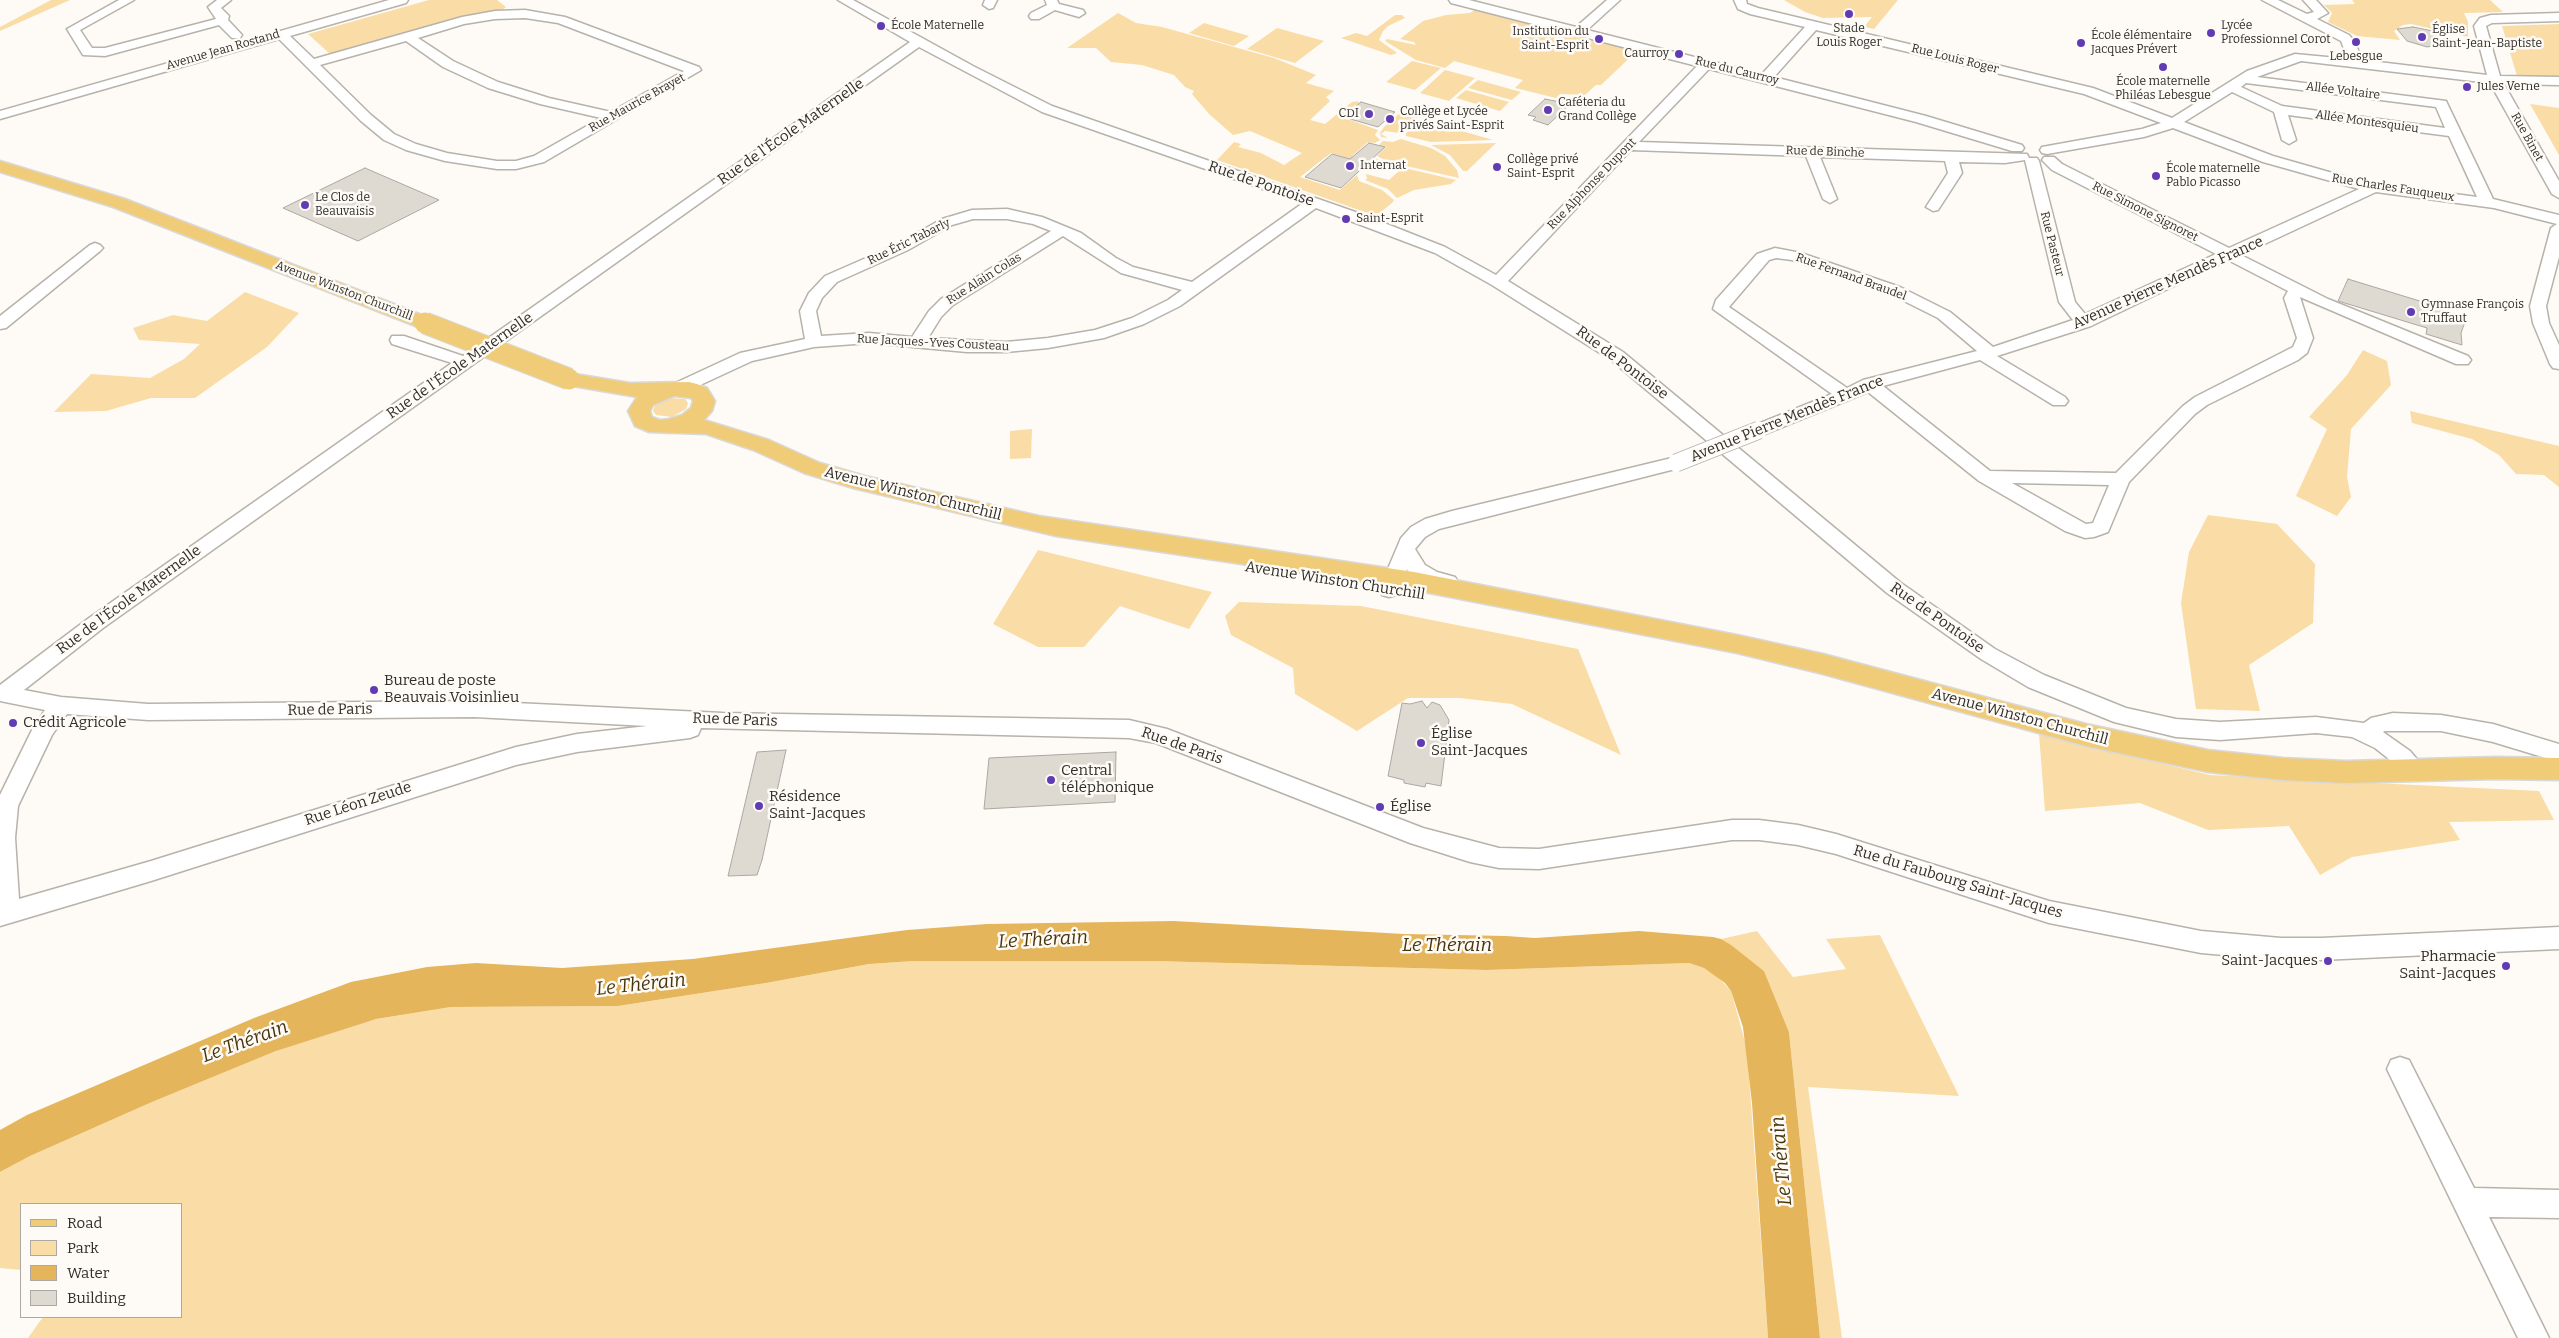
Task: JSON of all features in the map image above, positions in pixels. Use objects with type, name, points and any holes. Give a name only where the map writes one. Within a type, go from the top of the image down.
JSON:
[{"type":"main road","name":"Avenue Winston Churchill","points":[[0,150],[103,194],[119,204]]},
{"type":"main road","name":"Avenue Winston Churchill","points":[[0,166],[119,204],[569,379],[626,397],[640,408]]},
{"type":"main road","name":"Avenue Winston Churchill","points":[[569,379],[630,390],[696,391],[703,404],[716,420],[761,445],[812,468],[861,483],[1148,549],[1543,604],[1631,624]]},
{"type":"main road","points":[[671,390],[651,397],[640,408],[640,418],[646,424],[657,427],[671,426],[690,420],[703,404]]},
{"type":"main road","name":"Avenue Winston Churchill","points":[[671,426],[702,425],[761,445]]},
{"type":"main road","name":"Avenue Winston Churchill","points":[[1391,584],[1631,624],[1791,655],[2086,735],[2186,758],[2284,769],[2346,772],[2425,771]]},
{"type":"main road","points":[[2425,771],[2496,768],[2559,769]]},
{"type":"main road","points":[[2425,771],[2559,780]]},
{"type":"street","points":[[128,0],[73,29],[88,52],[105,52],[222,21]]},
{"type":"street","points":[[225,0],[214,7],[223,16],[222,21],[236,36]]},
{"type":"street","name":"Avenue Jean Rostand","points":[[0,115],[402,0]]},
{"type":"street","points":[[507,0],[525,14]]},
{"type":"street","name":"Rue de Pontoise","points":[[844,0],[918,42],[1055,112],[1314,202],[1440,250],[1498,282],[1616,356],[1894,588],[1988,654],[2036,681],[2122,716],[2176,728],[2220,731],[2316,724],[2342,727],[2366,733],[2425,771]]},
{"type":"street","name":"Rue du Caurroy","points":[[1455,0],[1927,120],[2033,152]]},
{"type":"street","points":[[1579,31],[1614,0]]},
{"type":"street","name":"Rue Louis Roger","points":[[1740,0],[1740,4],[1746,8],[2088,91],[2173,123]]},
{"type":"street","points":[[2268,0],[2347,40],[2356,62]]},
{"type":"street","points":[[2306,19],[2322,13],[2309,0]]},
{"type":"street","points":[[1035,16],[1052,3],[1079,13]]},
{"type":"street","name":"Rue Maurice Brayet","points":[[281,34],[370,122],[389,137],[419,150],[462,161],[502,165],[534,161],[610,116],[694,70],[561,20],[525,14],[469,19],[312,64]]},
{"type":"street","name":"Rue Binet","points":[[2559,17],[2492,19],[2482,23],[2481,30],[2495,80],[2559,194]]},
{"type":"street","points":[[1765,79],[1813,25]]},
{"type":"street","points":[[408,36],[448,64],[493,85],[546,101],[610,116]]},
{"type":"street","name":"Rue de l'École Maternelle","points":[[2,693],[68,643],[918,42]]},
{"type":"street","name":"Rue de Binche","points":[[1628,146],[1951,157],[2033,152],[2144,133],[2173,123],[2244,79],[2296,57],[2356,62],[2495,80],[2559,81]]},
{"type":"street","name":"Rue Alphonse Dupont","points":[[1498,282],[1706,64]]},
{"type":"street","name":"Allée Voltaire","points":[[2244,79],[2441,104],[2455,133]]},
{"type":"street","name":"Allée Montesquieu","points":[[2232,87],[2268,106],[2280,110],[2455,133]]},
{"type":"street","name":"Avenue Jean Rostand","points":[[0,125],[44,103]]},
{"type":"street","points":[[2280,110],[2289,140]]},
{"type":"street","name":"Rue Charles Fauqueux","points":[[2173,123],[2280,164],[2338,180],[2487,203],[2559,220]]},
{"type":"street","points":[[2455,133],[2487,203]]},
{"type":"street","points":[[1811,152],[1830,199]]},
{"type":"street","name":"Rue Simone Signoret","points":[[2033,152],[2057,167],[2297,289],[2359,319],[2462,360]]},
{"type":"street","name":"Rue Pasteur","points":[[2033,152],[2067,302],[2072,311],[2084,322]]},
{"type":"street","points":[[1933,207],[1955,173],[1951,157]]},
{"type":"street","name":"Avenue Pierre Mendès France","points":[[1391,584],[1405,548],[1418,532],[1441,520],[1676,464],[1869,384],[1986,354],[2054,334],[2230,256],[2375,187]]},
{"type":"street","name":"Rue Jacques-Yves Cousteau","points":[[671,390],[756,354],[814,342],[869,338],[991,347],[1036,345],[1076,339],[1146,318],[1195,288],[1314,202]]},
{"type":"street","name":"Rue Éric Tabarly","points":[[814,342],[808,311],[815,296],[826,284],[842,272],[903,247],[947,222],[972,215],[1007,214],[1030,218],[1063,230],[1127,270],[1195,288]]},
{"type":"street","points":[[2559,228],[2538,306],[2541,323],[2559,364]]},
{"type":"street","name":"Rue Alain Colas","points":[[918,342],[942,306],[1063,230]]},
{"type":"street","points":[[0,324],[95,248]]},
{"type":"street","name":"Rue Fernand Braudel","points":[[1844,394],[1721,309],[1722,303],[1763,257],[1775,253],[1795,256],[1886,287],[1944,315],[1986,354]]},
{"type":"street","points":[[1869,384],[1986,477],[2072,526],[2089,531],[2101,526],[2122,479],[2195,405],[2292,356],[2301,349],[2305,338],[2292,298],[2297,289]]},
{"type":"street","points":[[398,340],[465,362]]},
{"type":"street","points":[[1986,354],[2059,401]]},
{"type":"street","points":[[703,404],[709,385],[726,368]]},
{"type":"street","points":[[1986,477],[2122,479]]},
{"type":"street","points":[[1405,548],[1414,566],[1430,577],[1500,591],[1543,604]]},
{"type":"street","name":"Rue de Paris","points":[[2,693],[61,705],[127,712],[524,710],[722,721],[1138,730],[1159,735],[1394,828],[1450,846]]},
{"type":"street","points":[[4,914],[3,838],[6,806],[43,730],[61,705]]},
{"type":"street","name":"Rue Léon Zeude","points":[[4,914],[151,871],[516,756],[577,743],[686,729],[722,721]]},
{"type":"street","points":[[2366,733],[2379,724],[2393,721],[2441,723],[2493,733],[2559,753]]},
{"type":"street","name":"Rue du Faubourg Saint-Jacques","points":[[1450,846],[1486,856],[1527,860],[1732,830],[1760,830],[1798,835],[1836,844],[2049,912],[2201,942],[2281,949],[2321,949],[2559,938]]},
{"type":"street","points":[[2400,1069],[2534,1338]]},
{"type":"street","points":[[2466,1202],[2559,1204]]},
{"type":"green space","points":[[51,0],[70,0],[0,31],[0,27]]},
{"type":"green space","points":[[429,0],[497,0],[506,7],[501,11],[458,17],[330,54],[308,34]]},
{"type":"green space","name":"Stade Louis Roger","points":[[1784,0],[1898,0],[1874,29],[1864,27],[1872,17],[1823,18],[1805,12]]},
{"type":"green space","points":[[2352,0],[2490,0],[2503,12],[2464,13],[2468,22],[2468,37],[2411,24],[2403,25],[2394,31],[2400,40],[2357,36],[2328,22],[2332,13],[2324,5],[2355,4]]},
{"type":"green space","points":[[1476,9],[1638,50],[1601,85],[1596,85],[1585,95],[1560,94],[1556,98],[1515,88],[1523,80],[1454,61],[1445,68],[1416,60],[1385,41],[1387,39],[1416,45],[1414,42],[1400,39],[1423,21],[1446,15],[1470,13]]},
{"type":"green space","points":[[1118,13],[1136,23],[1162,27],[1274,58],[1316,75],[1306,83],[1334,91],[1326,97],[1330,101],[1310,120],[1325,124],[1352,102],[1358,101],[1359,103],[1342,117],[1378,130],[1375,135],[1380,140],[1375,143],[1368,142],[1352,156],[1357,158],[1355,160],[1331,153],[1300,177],[1340,190],[1357,175],[1359,181],[1382,190],[1394,200],[1392,203],[1376,216],[1217,160],[1234,142],[1241,144],[1238,147],[1261,153],[1284,165],[1302,153],[1250,131],[1233,135],[1209,114],[1192,94],[1194,91],[1185,87],[1174,75],[1142,65],[1111,62],[1096,48],[1067,48]]},
{"type":"green space","points":[[1395,15],[1402,15],[1405,18],[1388,26],[1383,31],[1379,40],[1397,53],[1391,55],[1341,38],[1356,33],[1367,36]]},
{"type":"green space","points":[[1204,23],[1249,36],[1234,46],[1189,33]]},
{"type":"green space","points":[[2559,24],[2559,76],[2517,76],[2502,26]]},
{"type":"green space","points":[[1277,28],[1324,41],[1295,63],[1247,49]]},
{"type":"green space","points":[[1412,61],[1441,68],[1415,90],[1386,82]]},
{"type":"green space","points":[[1445,70],[1475,78],[1449,101],[1420,93]]},
{"type":"green space","points":[[1478,80],[1521,92],[1512,100],[1468,88]]},
{"type":"green space","points":[[1466,90],[1509,102],[1500,111],[1456,98]]},
{"type":"green space","points":[[2530,104],[2559,108],[2559,155]]},
{"type":"green space","points":[[1401,112],[1418,117],[1399,133],[1385,131],[1381,134],[1388,138],[1381,137],[1380,133],[1384,127]]},
{"type":"green space","points":[[1422,120],[1493,140],[1431,142],[1406,136],[1406,133]]},
{"type":"green space","points":[[1401,139],[1431,148],[1445,156],[1457,170],[1459,178],[1389,162],[1377,156],[1386,147],[1379,145],[1383,141],[1393,142]]},
{"type":"green space","points":[[1496,143],[1467,171],[1463,171],[1450,155],[1431,145]]},
{"type":"green space","points":[[1375,158],[1387,164],[1456,180],[1451,184],[1414,190],[1397,198],[1388,189],[1365,180],[1367,179],[1366,174],[1389,180],[1399,171],[1370,162]]},
{"type":"green space","points":[[245,292],[299,313],[267,347],[195,398],[151,398],[106,411],[54,412],[91,374],[150,378],[184,359],[200,344],[139,340],[133,328],[173,315],[207,321]]},
{"type":"green space","points":[[2363,350],[2387,361],[2391,385],[2351,429],[2347,477],[2351,497],[2337,516],[2296,496],[2327,429],[2309,417],[2347,375]]},
{"type":"green space","points":[[669,398],[685,399],[688,403],[686,409],[672,417],[656,415],[653,411],[655,405]]},
{"type":"green space","points":[[2410,411],[2559,446],[2559,487],[2544,475],[2516,474],[2499,455],[2472,439],[2412,423]]},
{"type":"green space","points":[[1032,429],[1031,458],[1010,459],[1010,431]]},
{"type":"green space","points":[[2208,515],[2277,524],[2315,564],[2313,623],[2249,665],[2260,711],[2196,709],[2181,603],[2189,552]]},
{"type":"green space","points":[[1038,550],[1212,592],[1189,629],[1120,606],[1084,647],[1038,647],[993,624]]},
{"type":"green space","points":[[1239,602],[1361,606],[1578,649],[1621,755],[1512,704],[1460,698],[1408,698],[1357,731],[1295,694],[1293,668],[1231,635],[1225,616]]},
{"type":"green space","points":[[2039,734],[2210,775],[2539,791],[2554,820],[2449,822],[2460,840],[2352,857],[2320,875],[2289,826],[2208,830],[2140,803],[2045,811]]},
{"type":"green space","points":[[1757,931],[1793,977],[1846,969],[1826,939],[1880,935],[1959,1096],[1808,1087],[1842,1338],[1820,1338],[1789,1032],[1764,971],[1721,939]]},
{"type":"green space","points":[[914,961],[1154,961],[1486,970],[1689,963],[1704,968],[1718,977],[1731,991],[1747,1049],[1768,1338],[28,1338],[42,1318],[182,1318],[182,1203],[20,1203],[20,1270],[0,1268],[0,1172],[30,1156],[152,1102],[276,1051],[330,1032],[376,1019],[451,1007],[618,1006],[766,983],[869,964]]},
{"type":"water","name":"Le Thérain","points":[[1174,921],[1404,934],[1535,938],[1639,931],[1713,937],[1731,945],[1764,971],[1789,1032],[1820,1338],[1768,1338],[1752,1103],[1743,1027],[1731,991],[1725,983],[1704,968],[1689,963],[1486,970],[1154,961],[914,961],[869,964],[766,983],[618,1006],[451,1007],[376,1019],[276,1051],[152,1102],[30,1156],[0,1172],[0,1130],[27,1115],[254,1018],[351,982],[427,967],[476,963],[562,968],[693,959],[907,930],[987,924]]},
{"type":"building","name":"Église Saint-Jean-Baptiste","points":[[2413,27],[2433,31],[2447,43],[2427,47],[2407,41],[2397,29]]},
{"type":"building","name":"Caféteria du Grand Collège","points":[[1545,99],[1570,104],[1548,125],[1533,120],[1536,117],[1528,115]]},
{"type":"building","name":"CDI","points":[[1361,102],[1395,112],[1378,127],[1343,117]]},
{"type":"building","name":"Internat","points":[[1369,143],[1385,147],[1341,188],[1305,177],[1332,154],[1350,159]]},
{"type":"building","name":"Le Clos de Beauvaisis","points":[[365,168],[439,200],[358,241],[283,208]]},
{"type":"building","name":"Gymnase François Truffaut","points":[[2348,279],[2449,310],[2448,314],[2466,319],[2461,333],[2462,345],[2426,334],[2427,328],[2338,301]]},
{"type":"building","name":"Église Saint-Jacques","points":[[1422,701],[1427,708],[1432,702],[1440,705],[1449,720],[1441,786],[1426,783],[1425,787],[1404,783],[1404,780],[1388,776],[1402,703],[1410,704]]},
{"type":"building","name":"Résidence Saint-Jacques","points":[[786,750],[757,875],[728,876],[757,752]]},
{"type":"building","name":"Central téléphonique","points":[[1116,752],[1115,802],[984,809],[989,758]]},
{"type":"place","name":"Stade Louis Roger","points":[[1849,14]]},
{"type":"place","name":"École Maternelle","points":[[881,26]]},
{"type":"place","name":"Lycée Professionnel Corot","points":[[2211,33]]},
{"type":"place","name":"Église Saint-Jean-Baptiste","points":[[2422,37]]},
{"type":"place","name":"Institution du Saint-Esprit","points":[[1599,39]]},
{"type":"place","name":"Lebesgue","points":[[2356,42]]},
{"type":"place","name":"École élémentaire Jacques Prévert","points":[[2081,43]]},
{"type":"place","name":"Caurroy","points":[[1679,54]]},
{"type":"place","name":"École maternelle Philéas Lebesgue","points":[[2163,67]]},
{"type":"place","name":"Jules Verne","points":[[2467,87]]},
{"type":"place","name":"Caféteria du Grand Collège","points":[[1548,110]]},
{"type":"place","name":"CDI","points":[[1369,114]]},
{"type":"place","name":"Collège et Lycée privés Saint-Esprit","points":[[1390,119]]},
{"type":"place","name":"Internat","points":[[1350,166]]},
{"type":"place","name":"Collège privé Saint-Esprit","points":[[1497,167]]},
{"type":"place","name":"École maternelle Pablo Picasso","points":[[2156,176]]},
{"type":"place","name":"Le Clos de Beauvaisis","points":[[305,205]]},
{"type":"place","name":"Saint-Esprit","points":[[1346,219]]},
{"type":"place","name":"Gymnase François Truffaut","points":[[2411,312]]},
{"type":"place","name":"Bureau de poste Beauvais Voisinlieu","points":[[374,690]]},
{"type":"place","name":"Crédit Agricole","points":[[13,723]]},
{"type":"place","name":"Église Saint-Jacques","points":[[1421,743]]},
{"type":"place","name":"Central téléphonique","points":[[1051,780]]},
{"type":"place","name":"Résidence Saint-Jacques","points":[[759,806]]},
{"type":"place","name":"Église","points":[[1380,807]]},
{"type":"place","name":"Saint-Jacques","points":[[2328,961]]},
{"type":"place","name":"Pharmacie Saint-Jacques","points":[[2506,966]]}]
